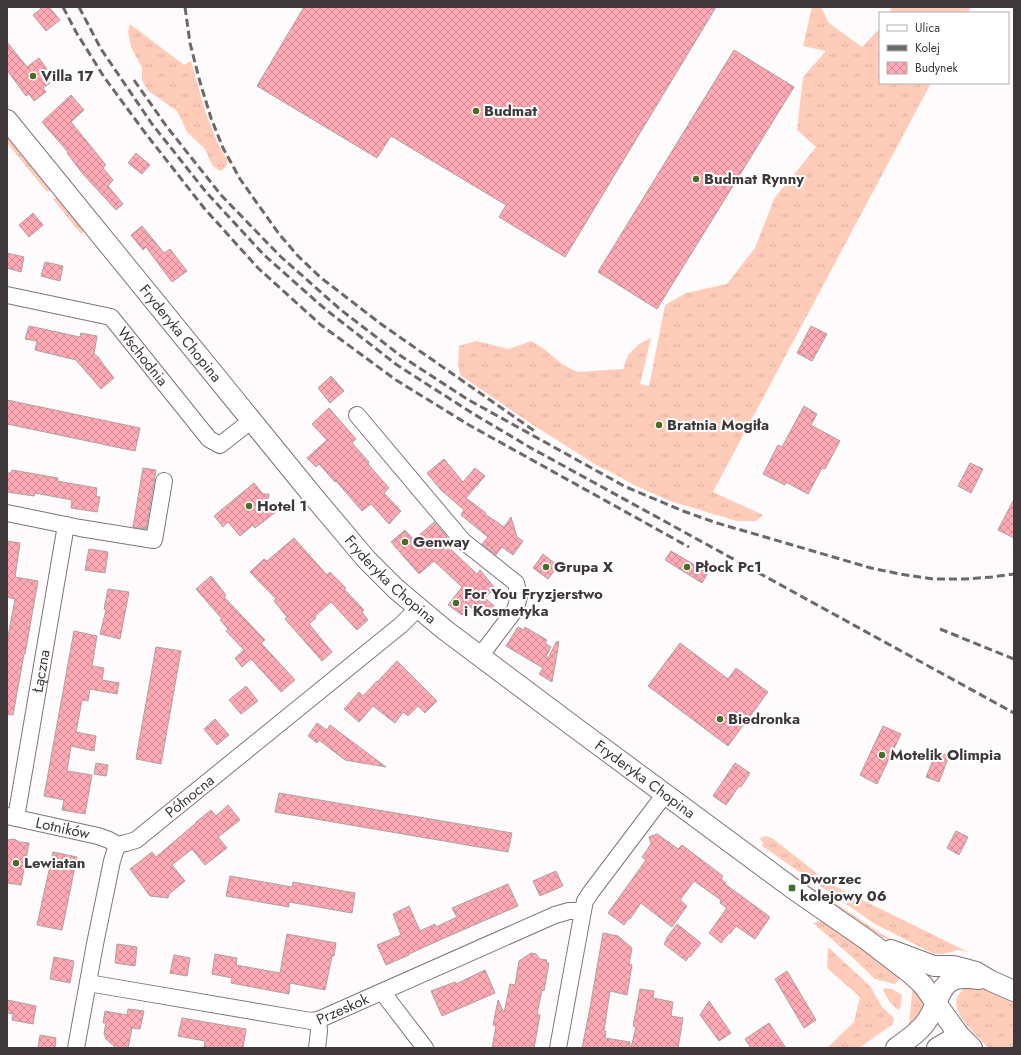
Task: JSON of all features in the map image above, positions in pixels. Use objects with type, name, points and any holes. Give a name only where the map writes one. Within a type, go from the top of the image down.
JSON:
[{"type":"street","name":"Fryderyka Chopina","points":[[7,120],[366,558],[396,589],[479,656],[792,888],[867,940],[910,973],[922,985],[966,1042]]},
{"type":"street","name":"Wschodnia","points":[[7,295],[111,317],[209,439],[220,445],[252,420]]},
{"type":"street","points":[[357,415],[463,541],[516,583],[519,597],[515,610],[479,656]]},
{"type":"street","points":[[7,513],[80,528],[154,540],[164,481]]},
{"type":"street","name":"Łączna","points":[[11,817],[66,525]]},
{"type":"street","name":"Północna","points":[[116,844],[136,840],[395,630],[418,608]]},
{"type":"street","points":[[558,1048],[585,901],[665,794]]},
{"type":"street","name":"Lotników","points":[[11,817],[98,836],[116,844]]},
{"type":"street","points":[[76,1048],[116,844]]},
{"type":"street","name":"Przeskok","points":[[88,983],[311,1021],[318,1020],[555,915],[569,911],[583,911]]},
{"type":"street","name":"Fryderyka Chopina","points":[[867,940],[934,966],[953,966],[976,972],[1014,991]]},
{"type":"street","points":[[896,1048],[915,1034],[928,1020],[940,994],[947,984],[956,978],[967,977],[991,980]]},
{"type":"street","points":[[382,992],[425,1048]]},
{"type":"street","points":[[316,1048],[319,1031],[318,1020]]},
{"type":"street","points":[[937,1048],[966,1042]]},
{"type":"green space","points":[[812,7],[821,7],[829,23],[862,47],[879,29],[879,84],[930,84],[713,492],[763,515],[756,521],[737,521],[670,501],[634,485],[598,466],[533,425],[460,375],[458,363],[459,346],[476,341],[509,349],[531,341],[544,349],[562,364],[577,372],[623,369],[628,355],[639,344],[651,338],[640,384],[649,386],[665,305],[686,293],[727,284],[755,248],[775,197],[816,147],[797,130],[803,77],[826,51],[803,46]]},
{"type":"green space","points":[[892,7],[971,7],[968,12],[890,12]]},
{"type":"green space","points":[[130,24],[184,65],[191,61],[206,114],[218,144],[228,162],[225,168],[220,171],[212,165],[205,149],[187,132],[177,111],[147,90],[142,80],[142,68],[131,47],[128,31]]},
{"type":"green space","points":[[7,135],[51,189],[47,192],[7,143]]},
{"type":"green space","points":[[57,197],[85,230],[81,234],[53,199]]},
{"type":"green space","points":[[766,836],[772,838],[832,885],[968,952],[958,950],[943,954],[935,954],[875,924],[762,846],[763,842],[760,838]]},
{"type":"green space","points":[[761,852],[883,935],[918,952],[917,954],[884,938],[870,929],[785,872],[767,859]]},
{"type":"green space","points":[[824,920],[902,975],[895,984],[875,979],[813,923]]},
{"type":"green space","points":[[828,947],[870,986],[882,1007],[894,1018],[893,1024],[859,1048],[827,1048],[854,1022],[860,997],[827,968]]},
{"type":"green space","points":[[913,983],[921,995],[923,1010],[912,1028],[909,1024]]},
{"type":"green space","points":[[975,986],[1014,1003],[1014,1048],[989,1048],[960,1016],[956,1001],[959,994],[968,987]]},
{"type":"green space","points":[[884,988],[892,989],[902,995],[901,1006],[898,1010],[889,1001],[883,990]]},
{"type":"building","points":[[43,7],[49,7],[60,20],[46,31],[33,15]]},
{"type":"building","name":"Budmat","points":[[304,7],[716,7],[565,257],[499,217],[506,205],[391,136],[377,158],[257,86]]},
{"type":"building","name":"Villa 17","points":[[7,42],[27,67],[39,58],[47,69],[42,72],[50,83],[43,88],[46,92],[34,101],[29,94],[26,96],[7,70]]},
{"type":"building","name":"Budmat Rynny","points":[[734,50],[794,87],[657,309],[598,272]]},
{"type":"building","points":[[71,95],[84,110],[71,122],[106,165],[103,168],[113,180],[108,186],[123,204],[116,210],[83,174],[67,153],[68,152],[42,122]]},
{"type":"building","points":[[136,153],[150,165],[142,174],[128,163]]},
{"type":"building","points":[[33,213],[43,225],[29,237],[19,225]]},
{"type":"building","points":[[142,226],[164,253],[170,249],[187,271],[172,282],[146,247],[143,250],[131,235]]},
{"type":"building","points":[[7,253],[24,257],[21,272],[7,268]]},
{"type":"building","points":[[45,262],[63,266],[60,281],[41,276]]},
{"type":"building","points":[[29,326],[80,337],[81,333],[97,336],[94,354],[99,358],[114,378],[101,389],[76,360],[35,350],[37,341],[25,339]]},
{"type":"building","points":[[811,326],[827,334],[812,361],[797,353]]},
{"type":"building","points":[[331,376],[344,391],[330,403],[318,388]]},
{"type":"building","points":[[7,400],[140,428],[135,451],[7,424]]},
{"type":"building","points":[[804,406],[817,414],[811,425],[840,441],[825,469],[822,468],[808,494],[786,482],[785,485],[763,474],[778,445],[782,447]]},
{"type":"building","points":[[329,408],[356,439],[352,443],[389,488],[384,493],[401,511],[389,524],[371,504],[362,511],[319,464],[316,467],[307,458],[327,440],[312,424]]},
{"type":"building","points":[[444,459],[463,482],[475,468],[485,476],[466,498],[504,527],[511,517],[517,537],[523,541],[513,555],[502,547],[496,555],[482,544],[488,537],[461,515],[464,510],[441,490],[427,473]]},
{"type":"building","points":[[970,463],[983,469],[971,493],[958,486]]},
{"type":"building","points":[[143,468],[156,470],[146,529],[133,527]]},
{"type":"building","points":[[12,470],[58,478],[57,481],[97,488],[96,496],[100,497],[97,512],[71,508],[72,500],[35,493],[34,496],[7,492],[7,473],[11,473]]},
{"type":"building","name":"Hotel 1","points":[[254,483],[263,494],[269,494],[268,501],[277,511],[255,528],[253,525],[240,536],[228,522],[223,527],[214,516]]},
{"type":"building","points":[[1014,499],[1014,538],[998,530]]},
{"type":"building","points":[[434,522],[448,538],[443,542],[477,574],[480,570],[495,588],[485,598],[494,606],[484,618],[469,606],[462,615],[448,605],[462,587],[434,561],[419,574],[391,542],[405,530],[414,540]]},
{"type":"building","points":[[294,538],[327,575],[330,572],[346,588],[344,589],[364,610],[362,612],[368,620],[357,630],[331,602],[315,616],[316,618],[309,624],[332,652],[322,661],[285,619],[287,617],[274,601],[276,599],[250,572],[264,559],[267,561]]},
{"type":"building","points":[[7,541],[20,543],[15,577],[38,581],[13,715],[7,714],[7,642],[15,599],[7,597]]},
{"type":"building","points":[[89,549],[108,552],[105,573],[85,570]]},
{"type":"building","name":"Płock Pc1","points":[[671,551],[708,573],[702,583],[665,560]]},
{"type":"building","name":"Grupa X","points":[[543,554],[558,566],[548,579],[533,568]]},
{"type":"building","points":[[211,576],[226,595],[224,597],[265,640],[261,643],[295,680],[281,692],[251,659],[242,667],[235,658],[244,650],[226,631],[228,629],[220,620],[222,619],[196,589]]},
{"type":"building","points":[[108,589],[129,592],[120,639],[100,634],[106,610],[104,609]]},
{"type":"building","points":[[518,627],[524,630],[525,627],[547,640],[545,643],[551,647],[546,657],[548,658],[557,641],[559,642],[552,682],[539,674],[543,668],[506,646]]},
{"type":"building","points":[[74,631],[97,636],[92,666],[104,668],[102,680],[119,683],[117,694],[90,689],[88,701],[82,700],[76,732],[96,736],[94,751],[71,746],[67,771],[92,775],[85,814],[62,810],[64,800],[44,796]]},
{"type":"building","name":"Biedronka","points":[[680,643],[728,679],[736,668],[768,692],[728,746],[648,686]]},
{"type":"building","points":[[156,647],[181,651],[161,764],[136,759]]},
{"type":"building","points":[[397,661],[437,701],[425,713],[418,706],[408,716],[403,712],[395,723],[373,706],[359,722],[344,709],[359,692],[363,696]]},
{"type":"building","points":[[246,686],[258,701],[241,714],[229,700]]},
{"type":"building","points":[[215,719],[229,735],[217,745],[204,729]]},
{"type":"building","points":[[317,723],[327,730],[330,725],[386,767],[345,760],[319,740],[317,743],[308,736]]},
{"type":"building","name":"Motelik Olimpia","points":[[883,726],[901,734],[877,784],[860,775]]},
{"type":"building","points":[[937,751],[949,756],[939,782],[926,777]]},
{"type":"building","points":[[96,763],[108,765],[106,776],[94,774]]},
{"type":"building","points":[[735,763],[750,773],[726,805],[713,796]]},
{"type":"building","points":[[279,793],[512,833],[508,852],[275,812]]},
{"type":"building","points":[[228,805],[240,820],[218,837],[227,848],[205,865],[192,849],[172,865],[185,881],[169,894],[168,898],[150,896],[130,869],[152,852],[156,857],[211,810],[216,816]]},
{"type":"building","points":[[956,831],[968,837],[959,855],[947,848]]},
{"type":"building","points":[[657,834],[678,849],[682,845],[723,876],[721,879],[726,883],[725,884],[770,917],[755,939],[736,926],[721,943],[709,933],[727,908],[720,903],[721,900],[694,881],[680,900],[687,906],[672,927],[641,903],[624,925],[608,913],[646,860],[642,857],[651,844],[649,837]]},
{"type":"building","name":"Lewiatan","points":[[14,839],[20,842],[29,843],[21,885],[7,883],[7,840]]},
{"type":"building","points":[[53,852],[77,857],[62,930],[37,925]]},
{"type":"building","points":[[556,871],[563,886],[540,896],[533,881]]},
{"type":"building","points":[[230,876],[292,887],[293,882],[355,893],[352,913],[289,902],[289,907],[226,896]]},
{"type":"building","points":[[508,884],[518,906],[386,965],[377,945],[401,935],[393,914],[409,906],[420,931],[435,924],[436,927],[457,917],[452,908]]},
{"type":"building","points":[[677,924],[701,943],[686,961],[664,944]]},
{"type":"building","points":[[603,933],[618,936],[632,948],[629,964],[632,965],[627,995],[610,991],[604,1031],[606,1031],[605,1038],[630,1042],[630,1048],[582,1048]]},
{"type":"building","points":[[287,934],[336,943],[325,990],[290,983],[289,994],[231,983],[232,978],[212,974],[215,954],[237,958],[236,965],[280,973]]},
{"type":"building","points":[[117,944],[137,947],[135,966],[115,963]]},
{"type":"building","points":[[531,953],[536,954],[540,959],[547,960],[546,963],[549,963],[544,991],[542,990],[537,1014],[540,1015],[534,1048],[492,1048],[496,1026],[493,1025],[498,1000],[504,1013],[510,984],[515,985],[519,961]]},
{"type":"building","points":[[174,955],[190,958],[187,976],[170,973]]},
{"type":"building","points":[[54,957],[74,961],[70,983],[50,979]]},
{"type":"building","points":[[485,970],[495,993],[442,1016],[431,991],[455,982],[456,984]]},
{"type":"building","points":[[787,971],[816,1020],[804,1028],[775,979]]},
{"type":"building","points":[[640,989],[654,991],[653,998],[673,1002],[671,1016],[683,1018],[678,1048],[631,1048],[636,1027],[633,1026]]},
{"type":"building","points":[[7,1000],[36,1006],[33,1024],[12,1020],[13,1014],[7,1013]]},
{"type":"building","points":[[709,1001],[731,1033],[719,1041],[700,1015]]},
{"type":"building","points":[[128,1009],[144,1011],[140,1029],[132,1028],[128,1048],[116,1048],[106,1039],[104,1033],[106,1023],[103,1023],[105,1011],[127,1015]]},
{"type":"building","points":[[182,1018],[246,1029],[243,1048],[204,1047],[205,1041],[178,1036]]},
{"type":"building","points":[[769,1023],[786,1048],[751,1048],[745,1039]]},
{"type":"building","points":[[40,1035],[56,1038],[55,1048],[38,1048]]},
{"type":"railway","points":[[63,7],[76,32],[104,77],[146,134],[204,208],[258,268],[321,325],[396,380],[469,425],[689,547]]},
{"type":"railway","points":[[79,7],[101,49],[152,124],[206,192],[264,255],[325,309],[397,365],[472,413],[531,448],[1014,713]]},
{"type":"railway","points":[[185,7],[190,43],[200,82],[211,118],[223,148],[240,179],[279,234],[298,256],[320,277],[381,324],[536,432]]},
{"type":"railway","points":[[134,80],[167,127],[221,195],[280,256],[341,310],[401,356],[467,399],[626,487],[683,511],[717,523],[871,568],[900,574],[933,579],[965,579],[1014,574]]},
{"type":"railway","points":[[940,629],[1014,659]]},
{"type":"place","name":"Villa 17","points":[[33,76]]},
{"type":"place","name":"Budmat","points":[[476,111]]},
{"type":"place","name":"Budmat Rynny","points":[[696,179]]},
{"type":"place","name":"Bratnia Mogiła","points":[[659,425]]},
{"type":"place","name":"Hotel 1","points":[[249,506]]},
{"type":"place","name":"Genway","points":[[405,542]]},
{"type":"place","name":"Grupa X","points":[[546,567]]},
{"type":"place","name":"Płock Pc1","points":[[687,567]]},
{"type":"place","name":"For You Fryzjerstwo i Kosmetyka","points":[[456,603]]},
{"type":"place","name":"Biedronka","points":[[720,719]]},
{"type":"place","name":"Motelik Olimpia","points":[[882,755]]},
{"type":"place","name":"Lewiatan","points":[[16,863]]},
{"type":"place","name":"Dworzec kolejowy 06","points":[[792,888]]}]
